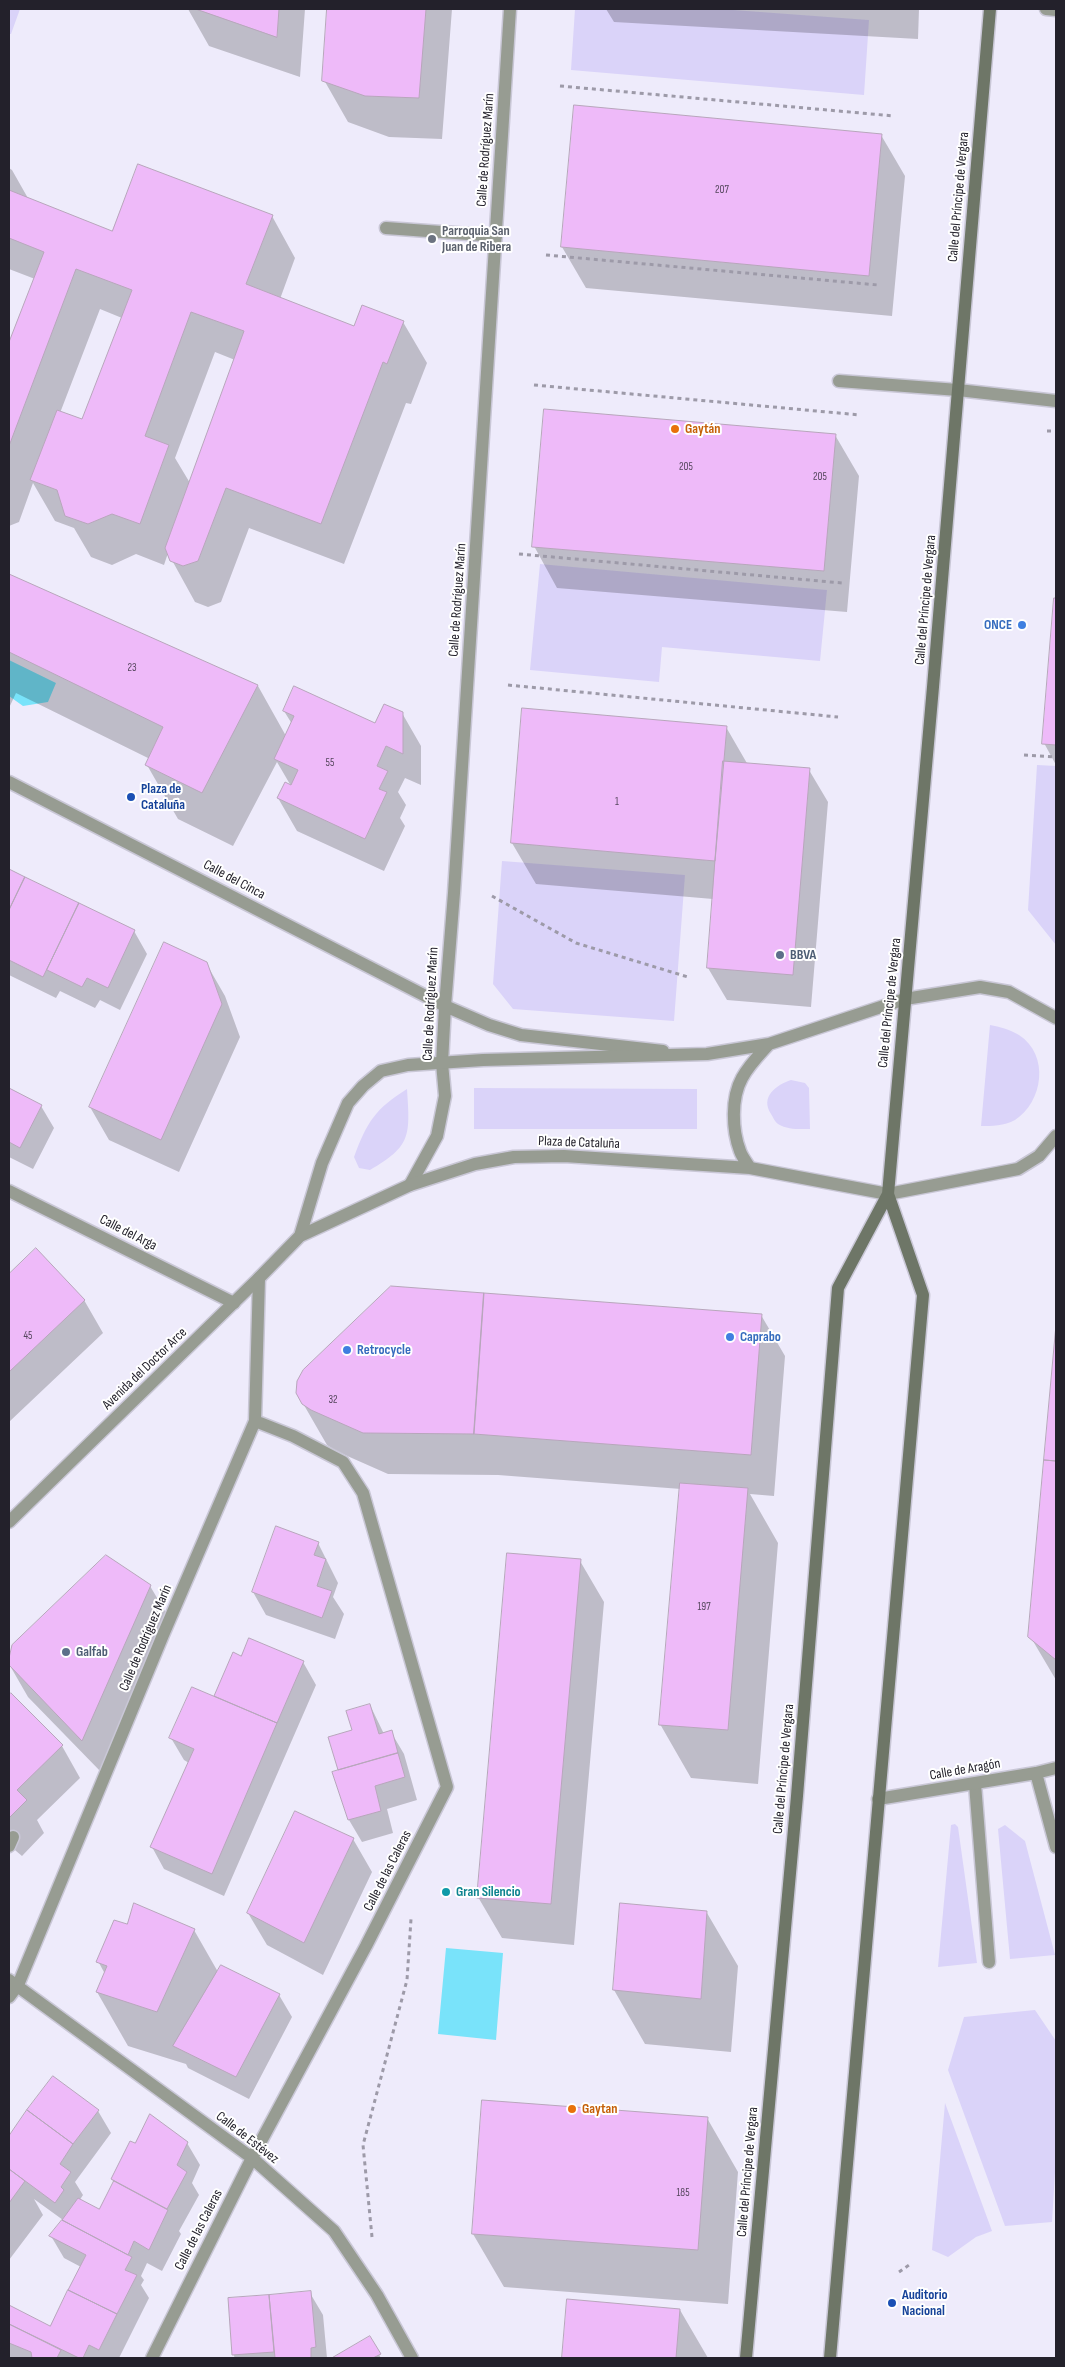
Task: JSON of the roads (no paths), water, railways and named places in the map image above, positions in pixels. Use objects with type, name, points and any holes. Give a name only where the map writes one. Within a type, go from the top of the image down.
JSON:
[{"type":"main road","name":"Calle del Príncipe de Vergara","points":[[746,2358],[798,1796],[838,1288],[888,1194],[990,9]]},
{"type":"main road","name":"Calle del Príncipe de Vergara","points":[[830,2358],[923,1295],[888,1194]]},
{"type":"street","name":"Calle de Rodríguez Marín","points":[[410,1185],[436,1136],[445,1096],[442,1063],[445,1006],[454,893],[510,9]]},
{"type":"street","points":[[1046,9],[1056,10]]},
{"type":"street","points":[[386,228],[496,236]]},
{"type":"street","points":[[839,381],[958,390],[1056,402]]},
{"type":"street","name":"Calle del Cinca","points":[[9,782],[445,1006]]},
{"type":"street","points":[[442,1063],[483,1060],[707,1054],[769,1044],[905,999],[962,989],[987,988],[1009,992],[1056,1018]]},
{"type":"street","points":[[445,1006],[489,1026],[521,1035],[688,1054]]},
{"type":"street","points":[[750,1168],[740,1152],[736,1132],[734,1116],[736,1096],[742,1078],[769,1044]]},
{"type":"street","name":"Avenida del Doctor Arce","points":[[300,1236],[322,1163],[348,1103],[381,1071],[408,1065],[442,1063]]},
{"type":"street","name":"Plaza de Cataluña","points":[[410,1185],[475,1164],[514,1156],[564,1156],[750,1168],[888,1194],[1018,1169],[1039,1156],[1056,1136]]},
{"type":"street","points":[[1039,1156],[1056,1147]]},
{"type":"street","name":"Avenida del Doctor Arce","points":[[9,1522],[234,1303],[300,1236],[410,1185]]},
{"type":"street","name":"Calle del Arga","points":[[9,1191],[234,1303]]},
{"type":"street","name":"Calle de Rodríguez Marín","points":[[9,1997],[13,1982],[255,1421],[259,1278]]},
{"type":"street","name":"Calle de las Caleras","points":[[152,2358],[252,2158],[370,1937],[447,1787],[364,1493],[343,1462],[293,1436],[255,1421]]},
{"type":"street","name":"Calle de Aragón","points":[[878,1799],[975,1784],[1056,1768]]},
{"type":"street","points":[[1036,1773],[1056,1847]]},
{"type":"street","points":[[975,1784],[989,1962]]},
{"type":"street","name":"Calle de Estévez","points":[[13,1982],[252,2158],[334,2231],[377,2295],[412,2358]]},
{"type":"water","points":[[9,660],[56,683],[48,702],[23,706],[9,696]]},
{"type":"water","points":[[446,1948],[503,1953],[496,2040],[438,2034]]},
{"type":"place","name":"Parroquia San Juan de Ribera","points":[[432,239]]},
{"type":"place","name":"Gaytán","points":[[675,429]]},
{"type":"place","name":"ONCE","points":[[1022,625]]},
{"type":"place","name":"Plaza de Cataluña","points":[[131,797]]},
{"type":"place","name":"BBVA","points":[[780,955]]},
{"type":"place","name":"Caprabo","points":[[730,1337]]},
{"type":"place","name":"Retrocycle","points":[[347,1350]]},
{"type":"place","name":"Galfab","points":[[66,1652]]},
{"type":"place","name":"Gran Silencio","points":[[446,1892]]},
{"type":"place","name":"Gaytan","points":[[572,2109]]},
{"type":"place","name":"Auditorio Nacional","points":[[892,2303]]}]
